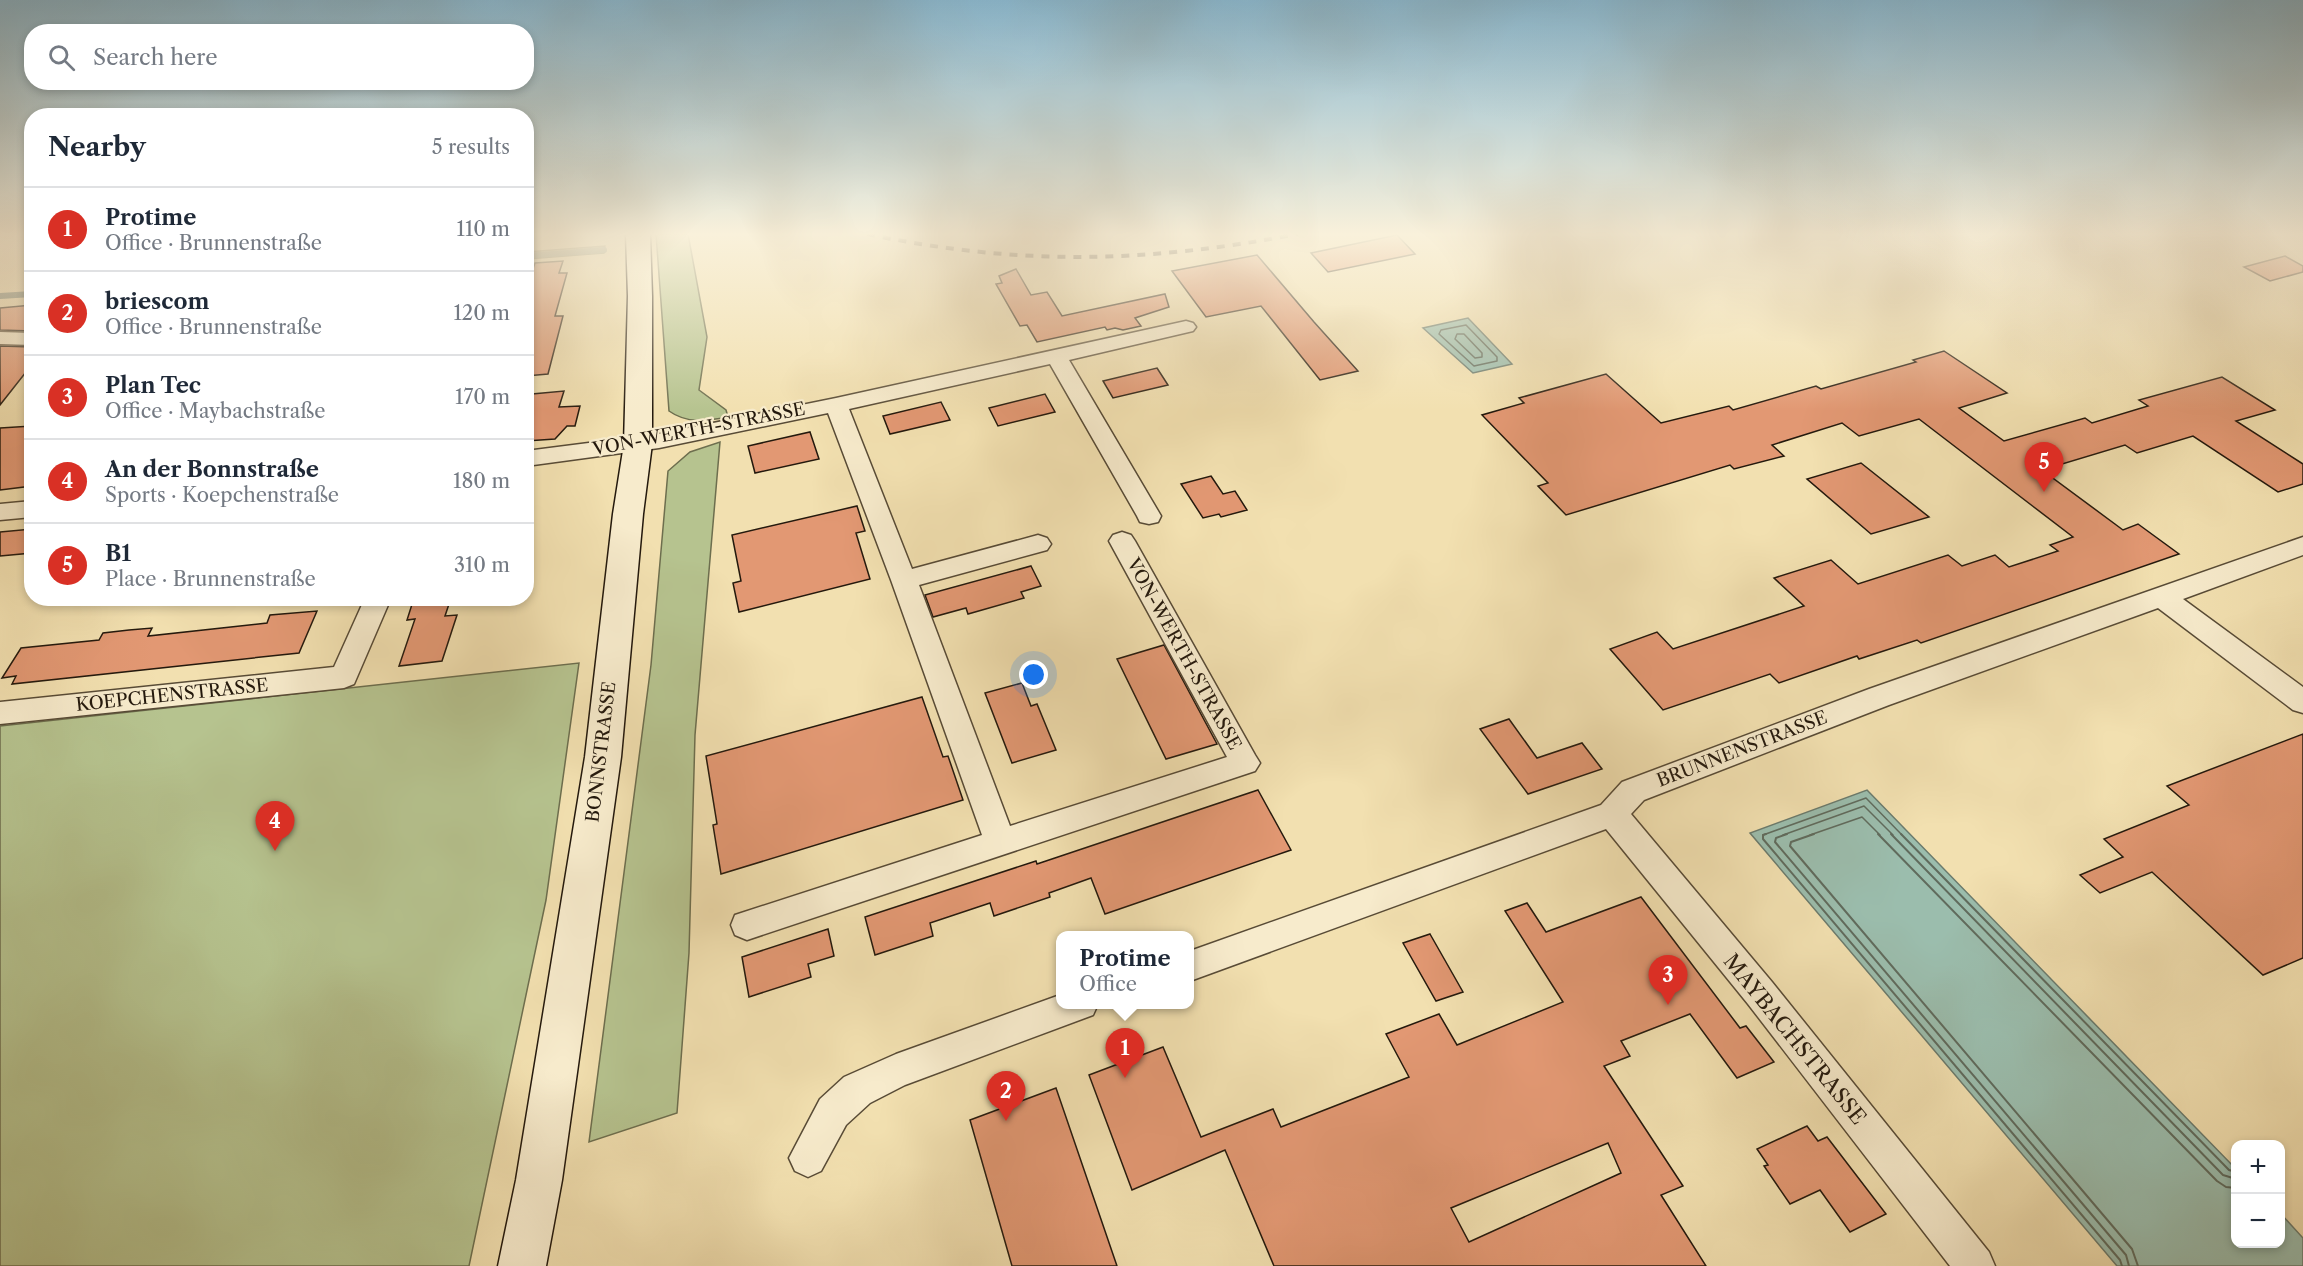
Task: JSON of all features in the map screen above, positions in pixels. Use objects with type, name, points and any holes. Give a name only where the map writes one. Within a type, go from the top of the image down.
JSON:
[{"type":"main road","name":"BONNSTRASSE","points":[[522,1266],[539,1180],[603,757],[628,514],[638,444],[640,293]]},
{"type":"street","name":"VON-WERTH-STRASSE","points":[[534,458],[638,444],[836,405],[1186,327]]},
{"type":"street","points":[[3,338],[24,339]]},
{"type":"street","points":[[1056,356],[1149,516]]},
{"type":"street","points":[[836,405],[904,580],[1000,842]]},
{"type":"street","points":[[0,512],[24,510]]},
{"type":"street","name":"VON-WERTH-STRASSE","points":[[747,925],[1245,763],[1122,541]]},
{"type":"street","points":[[904,580],[1038,544]]},
{"type":"street","name":"BRUNNENSTRASSE","points":[[1194,965],[1612,814],[1633,791],[1879,697],[2303,546]]},
{"type":"street","points":[[2161,596],[2303,702]]},
{"type":"street","name":"KOEPCHENSTRASSE","points":[[0,713],[344,677],[375,606]]},
{"type":"street","name":"MAYBACHSTRASSE","points":[[1612,814],[1760,993],[1975,1266]]},
{"type":"street","points":[[808,1158],[833,1112],[857,1090],[896,1071],[1070,1009]]},
{"type":"green space","points":[[660,293],[699,293],[707,337],[699,390],[726,410],[728,417],[690,420],[669,411]]},
{"type":"green space","points":[[720,442],[695,735],[689,953],[677,1113],[589,1142],[651,665],[668,471],[690,452]]},
{"type":"green space","points":[[579,663],[546,900],[469,1266],[0,1266],[0,726]]},
{"type":"water","points":[[1468,318],[1512,364],[1473,373],[1423,328]]},
{"type":"water","points":[[1867,790],[2231,1164],[2231,1248],[2285,1248],[2285,1218],[2303,1238],[2303,1266],[2117,1266],[1750,833]]},
{"type":"building","points":[[534,293],[561,293],[555,316],[563,316],[548,374],[534,375]]},
{"type":"building","points":[[1001,293],[1030,293],[1031,295],[1048,293],[1062,316],[1165,294],[1169,307],[1135,318],[1141,326],[1123,330],[1115,328],[1107,330],[1105,327],[1037,342],[1027,325],[1020,326]]},
{"type":"building","points":[[1188,293],[1289,293],[1358,371],[1320,380],[1261,306],[1206,317]]},
{"type":"building","points":[[24,306],[24,331],[0,330],[0,308]]},
{"type":"building","points":[[0,346],[24,347],[24,375],[0,405]]},
{"type":"building","points":[[1944,351],[2007,393],[1959,408],[2004,441],[2085,418],[2092,423],[2148,406],[2139,400],[2222,377],[2275,410],[2236,421],[2303,464],[2303,484],[2278,492],[2193,436],[2137,453],[2125,445],[2042,470],[2123,530],[2138,524],[2179,554],[1921,643],[1917,640],[1859,659],[1857,656],[1779,683],[1770,674],[1663,710],[1610,649],[1657,632],[1673,649],[1804,606],[1774,578],[1831,560],[1858,584],[1948,555],[1962,566],[1995,555],[2009,567],[2058,551],[2050,545],[2073,537],[1919,419],[1859,436],[1842,423],[1772,445],[1784,456],[1734,469],[1730,465],[1566,515],[1538,486],[1548,483],[1482,415],[1524,403],[1519,398],[1606,374],[1661,423],[1729,406],[1733,410],[1816,386],[1821,389],[1916,362],[1913,360]]},
{"type":"building","points":[[1157,368],[1168,385],[1113,398],[1103,381]]},
{"type":"building","points":[[564,391],[559,407],[580,406],[575,426],[567,426],[555,439],[534,440],[534,394]]},
{"type":"building","points":[[1045,394],[1055,412],[998,426],[989,408]]},
{"type":"building","points":[[941,402],[950,420],[890,434],[883,416]]},
{"type":"building","points":[[24,426],[24,487],[0,490],[0,428]]},
{"type":"building","points":[[810,432],[819,459],[755,473],[748,446]]},
{"type":"building","points":[[1861,463],[1929,517],[1871,534],[1807,479]]},
{"type":"building","points":[[1211,476],[1223,494],[1235,491],[1247,510],[1221,517],[1219,514],[1203,518],[1181,484]]},
{"type":"building","points":[[857,506],[865,531],[856,533],[870,579],[739,612],[733,583],[741,581],[732,535]]},
{"type":"building","points":[[24,530],[24,554],[0,556],[0,532]]},
{"type":"building","points":[[1031,566],[1041,586],[1021,592],[1024,598],[968,614],[966,608],[933,617],[925,595]]},
{"type":"building","points":[[411,606],[448,606],[445,616],[457,615],[442,661],[399,666],[415,619],[407,620]]},
{"type":"building","points":[[317,611],[299,653],[12,684],[16,676],[2,678],[21,648],[99,640],[103,633],[129,630],[152,628],[148,636],[267,623],[270,615]]},
{"type":"building","points":[[1164,645],[1217,744],[1166,759],[1117,659]]},
{"type":"building","points":[[1022,683],[1031,706],[1037,704],[1056,750],[1012,763],[985,693]]},
{"type":"building","points":[[922,697],[943,757],[948,756],[963,800],[721,874],[713,825],[717,824],[706,756]]},
{"type":"building","points":[[1509,719],[1537,758],[1582,743],[1602,769],[1528,794],[1480,729]]},
{"type":"building","points":[[2303,734],[2303,958],[2263,975],[2152,872],[2100,893],[2080,875],[2123,857],[2104,839],[2189,805],[2167,786]]},
{"type":"building","points":[[1258,790],[1291,850],[1105,914],[1091,878],[1049,893],[1050,897],[994,916],[990,903],[930,923],[933,936],[875,955],[865,917],[1036,861],[1037,864]]},
{"type":"building","points":[[1641,897],[1740,1028],[1746,1026],[1774,1062],[1737,1078],[1690,1014],[1621,1041],[1630,1056],[1604,1066],[1683,1186],[1661,1195],[1706,1266],[1274,1266],[1225,1150],[1132,1190],[1089,1075],[1163,1047],[1201,1137],[1273,1109],[1281,1127],[1409,1077],[1386,1034],[1439,1014],[1457,1045],[1563,1002],[1505,911],[1527,903],[1546,932]],"holes":[[[1608,1143],[1621,1173],[1469,1242],[1451,1208]]]},
{"type":"building","points":[[828,929],[834,956],[808,964],[811,977],[749,997],[742,957]]},
{"type":"building","points":[[1430,934],[1463,992],[1436,1001],[1403,943]]},
{"type":"building","points":[[1056,1088],[1117,1266],[1012,1266],[970,1120]]},
{"type":"building","points":[[1807,1126],[1818,1141],[1827,1137],[1886,1214],[1850,1232],[1820,1190],[1790,1204],[1764,1166],[1768,1165],[1757,1149]]},
{"type":"waterway","points":[[0,296],[24,294]]},
{"type":"place","name":"B1","points":[[2044,492]]},
{"type":"place","name":"An der Bonnstraße","points":[[275,851]]},
{"type":"place","name":"Plan Tec","points":[[1668,1005]]},
{"type":"place","name":"Protime","points":[[1125,1078]]},
{"type":"place","name":"briescom","points":[[1006,1121]]}]
